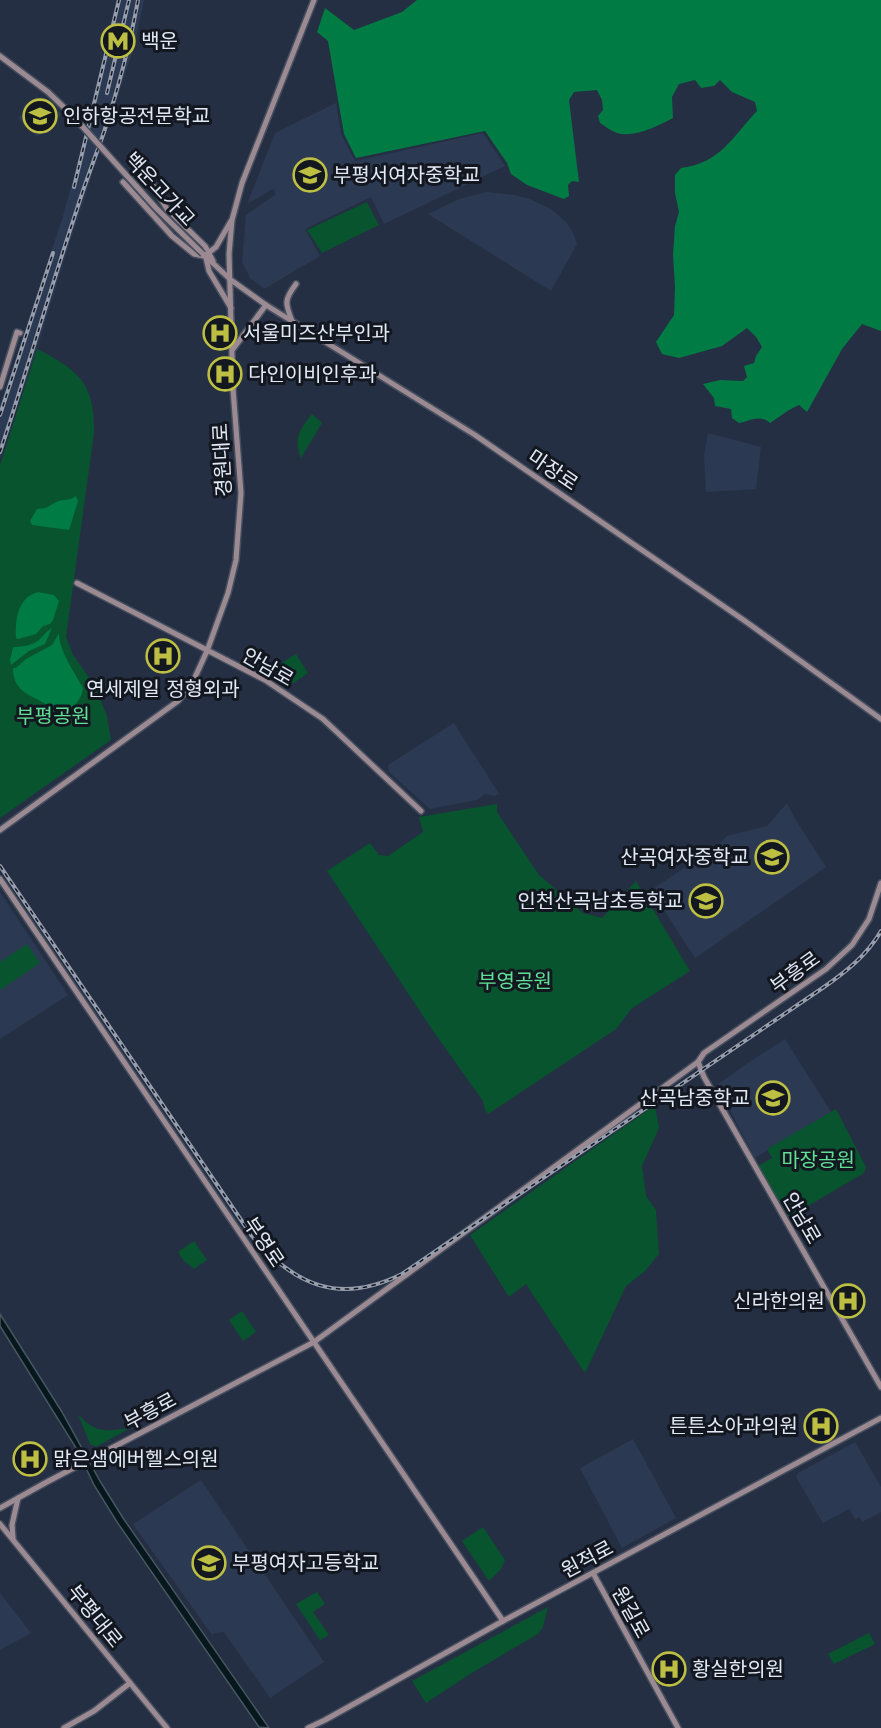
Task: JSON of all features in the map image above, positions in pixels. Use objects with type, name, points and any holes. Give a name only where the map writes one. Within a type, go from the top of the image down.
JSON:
[{"type":"main road","name":"경원대로","points":[[0,830],[178,701],[191,686],[223,611],[236,560],[241,493],[233,389],[229,254],[232,220],[242,183],[314,0]]},
{"type":"main road","name":"백운고가교","points":[[0,56],[48,92],[73,116],[156,208],[206,255]]},
{"type":"main road","points":[[141,159],[154,188],[167,209],[205,246],[209,271],[232,309]]},
{"type":"main road","points":[[123,182],[172,236],[194,254],[206,255],[216,247],[232,220]]},
{"type":"main road","points":[[205,246],[214,244],[232,220]]},
{"type":"main road","name":"마장로","points":[[206,255],[231,280],[292,323],[485,441],[745,621],[881,719]]},
{"type":"main road","points":[[292,323],[286,302],[287,296],[296,284]]},
{"type":"main road","points":[[233,349],[266,305]]},
{"type":"main road","points":[[0,387],[17,332],[20,333]]},
{"type":"main road","name":"안남로","points":[[77,583],[265,680],[323,719],[422,811]]},
{"type":"main road","name":"부영로","points":[[0,879],[503,1621]]},
{"type":"main road","name":"부흥로","points":[[0,1508],[314,1342],[698,1062],[704,1053],[826,969],[852,945],[869,920],[881,883]]},
{"type":"main road","name":"안남로","points":[[698,1062],[704,1077],[881,1387]]},
{"type":"main road","name":"원적로","points":[[308,1728],[881,1418]]},
{"type":"main road","points":[[13,1540],[12,1525],[18,1498]]},
{"type":"main road","name":"부평대로","points":[[0,1524],[167,1728]]},
{"type":"main road","name":"원길로","points":[[593,1573],[678,1728]]},
{"type":"main road","points":[[64,1728],[94,1712],[130,1683]]},
{"type":"shaded area","points":[[116,0],[144,0],[134,47],[0,459],[0,405],[63,216],[87,128]]},
{"type":"shaded area","name":"인하항공전문학교","points":[[41,97],[62,114],[37,137],[18,118]]},
{"type":"shaded area","points":[[336,103],[341,134],[355,161],[483,133],[505,166],[384,224],[371,197],[305,229],[320,256],[264,289],[250,278],[242,262],[246,215],[276,194],[273,189],[247,204],[275,133]]},
{"type":"shaded area","points":[[486,192],[530,199],[551,209],[566,222],[573,232],[577,244],[551,291],[428,214],[459,199]]},
{"type":"shaded area","points":[[708,433],[761,447],[756,489],[706,492],[704,456]]},
{"type":"shaded area","points":[[454,723],[499,794],[495,796],[485,794],[477,800],[430,809],[389,772],[388,765]]},
{"type":"shaded area","points":[[787,803],[826,867],[695,958],[651,890],[716,847],[727,836],[767,826]]},
{"type":"shaded area","points":[[0,892],[68,995],[0,1039]]},
{"type":"shaded area","name":"산곡남중학교","points":[[785,1039],[831,1112],[755,1158],[717,1085]]},
{"type":"shaded area","points":[[0,1314],[62,1412],[123,1518],[269,1728],[259,1727],[117,1522],[94,1485],[78,1451],[0,1326]]},
{"type":"shaded area","points":[[633,1439],[676,1518],[622,1548],[580,1468]]},
{"type":"shaded area","points":[[855,1442],[881,1487],[881,1512],[862,1522],[860,1517],[855,1519],[849,1509],[823,1523],[796,1477],[798,1473]]},
{"type":"shaded area","name":"부평여자고등학교","points":[[201,1480],[324,1662],[270,1698],[224,1632],[212,1635],[133,1524]]},
{"type":"shaded area","points":[[0,1593],[31,1633],[0,1650]]},
{"type":"green space","points":[[417,0],[881,0],[881,331],[862,324],[842,349],[807,412],[799,405],[770,423],[759,419],[739,423],[732,418],[731,409],[715,406],[714,398],[703,384],[720,380],[743,381],[747,377],[744,366],[754,363],[762,347],[747,328],[722,346],[679,358],[662,354],[656,342],[674,315],[673,255],[675,226],[679,212],[675,193],[675,175],[681,168],[706,161],[716,155],[757,111],[755,102],[732,92],[720,80],[714,86],[701,88],[695,80],[679,84],[672,97],[673,118],[631,134],[617,133],[600,123],[598,116],[603,110],[602,100],[597,90],[574,92],[569,100],[579,182],[572,181],[568,185],[569,196],[564,199],[527,185],[511,174],[507,163],[485,131],[356,158],[344,134],[328,41],[317,32],[325,8],[354,30],[402,12]]},
{"type":"green space","points":[[367,202],[379,225],[322,253],[307,230]]},
{"type":"green space","name":"부평공원","points":[[37,349],[64,364],[82,380],[94,416],[94,433],[66,637],[73,655],[95,686],[107,716],[111,740],[0,818],[0,465]]},
{"type":"green space","points":[[312,414],[322,423],[301,458],[298,445],[299,434]]},
{"type":"green space","points":[[76,496],[78,501],[69,530],[32,525],[30,521],[37,509],[46,508],[56,502]]},
{"type":"green space","points":[[38,592],[54,595],[59,601],[53,620],[36,634],[18,639],[16,631],[19,610],[26,599]]},
{"type":"green space","points":[[52,628],[45,644],[29,651],[11,665],[13,647],[35,642]]},
{"type":"green space","points":[[59,633],[64,653],[83,688],[79,700],[51,722],[47,705],[19,687],[13,668],[52,645]]},
{"type":"green space","points":[[296,654],[308,673],[292,684],[280,664]]},
{"type":"green space","name":"부영공원","points":[[497,804],[497,812],[539,875],[583,913],[602,918],[636,881],[690,971],[631,1009],[616,1029],[488,1114],[483,1101],[431,1028],[327,871],[370,843],[379,855],[388,856],[423,832],[419,817]]},
{"type":"green space","points":[[27,944],[40,963],[0,990],[0,962]]},
{"type":"green space","points":[[655,1105],[659,1128],[642,1166],[646,1196],[656,1210],[659,1254],[645,1271],[626,1286],[585,1373],[526,1284],[509,1297],[470,1235]]},
{"type":"green space","name":"마장공원","points":[[836,1109],[866,1167],[864,1173],[791,1216],[787,1216],[758,1166],[772,1158],[767,1149]]},
{"type":"green space","points":[[194,1241],[207,1260],[194,1269],[183,1260],[178,1252]]},
{"type":"green space","points":[[242,1311],[256,1332],[243,1341],[229,1320]]},
{"type":"green space","points":[[78,1414],[90,1425],[101,1430],[130,1428],[96,1447],[90,1444]]},
{"type":"green space","points":[[483,1527],[505,1560],[501,1569],[489,1581],[462,1541]]},
{"type":"green space","points":[[317,1592],[325,1604],[313,1612],[329,1635],[320,1640],[296,1604]]},
{"type":"green space","points":[[548,1607],[543,1627],[538,1634],[426,1703],[412,1681]]},
{"type":"green space","points":[[869,1633],[875,1644],[834,1664],[828,1654]]},
{"type":"railway","points":[[74,187],[119,0]]},
{"type":"railway","points":[[107,93],[129,0]]},
{"type":"railway","points":[[0,452],[67,239],[109,116],[138,0]]},
{"type":"railway","points":[[0,415],[53,253]]},
{"type":"railway","points":[[0,866],[252,1236],[268,1253],[302,1278],[339,1289],[380,1283],[402,1274],[832,981],[863,955],[881,931]]},
{"type":"place","name":"백운","points":[[118,41]]},
{"type":"place","name":"인하항공전문학교","points":[[40,116]]},
{"type":"place","name":"부평서여자중학교","points":[[310,175]]},
{"type":"place","name":"서울미즈산부인과","points":[[220,333]]},
{"type":"place","name":"다인이비인후과","points":[[225,374]]},
{"type":"place","name":"연세제일 정형외과","points":[[163,656]]},
{"type":"place","name":"산곡여자중학교","points":[[772,857]]},
{"type":"place","name":"인천산곡남초등학교","points":[[706,901]]},
{"type":"place","name":"산곡남중학교","points":[[773,1098]]},
{"type":"place","name":"신라한의원","points":[[848,1301]]},
{"type":"place","name":"튼튼소아과의원","points":[[821,1426]]},
{"type":"place","name":"맑은샘에버헬스의원","points":[[30,1459]]},
{"type":"place","name":"부평여자고등학교","points":[[209,1563]]},
{"type":"place","name":"황실한의원","points":[[669,1669]]}]
